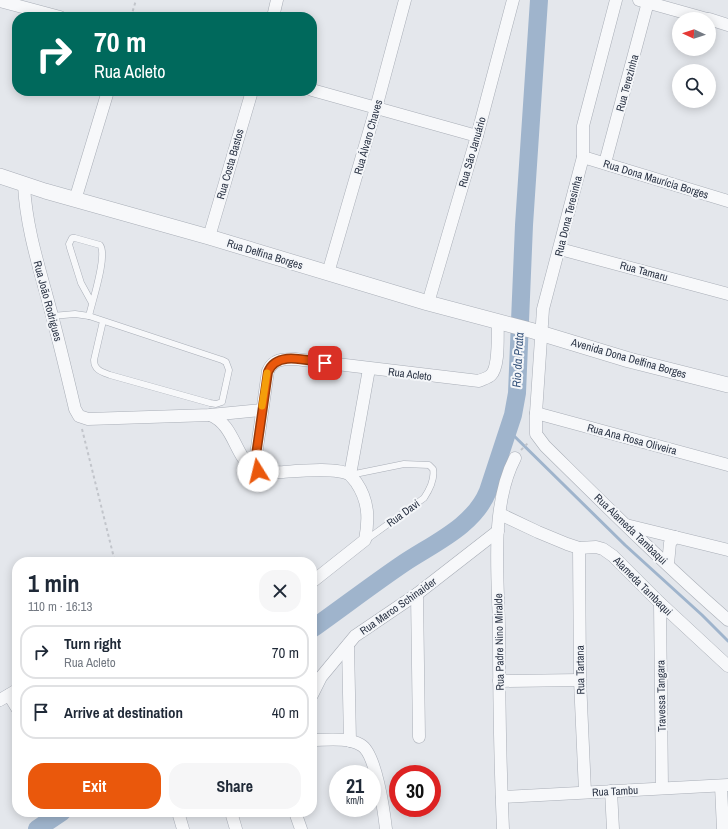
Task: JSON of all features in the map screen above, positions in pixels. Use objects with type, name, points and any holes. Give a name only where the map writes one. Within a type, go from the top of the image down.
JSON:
[{"type":"street","points":[[0,0],[42,12]]},
{"type":"street","points":[[274,12],[277,0]]},
{"type":"street","name":"Rua Álvaro Chaves","points":[[328,273],[376,108],[405,0]]},
{"type":"street","name":"Rua Sāo Januário","points":[[428,303],[477,136],[513,0]]},
{"type":"street","name":"Rua Dona Teresinha","points":[[533,438],[536,412],[536,332],[560,249],[583,157],[583,126],[616,0]]},
{"type":"street","points":[[644,1],[683,12]]},
{"type":"street","name":"Rua Terezinha","points":[[605,163],[644,1]]},
{"type":"street","points":[[716,21],[728,25]]},
{"type":"street","points":[[317,91],[477,136]]},
{"type":"street","points":[[75,200],[106,96]]},
{"type":"street","name":"Rua Costa Bastos","points":[[209,237],[251,96]]},
{"type":"street","name":"Rua Dona Maurícia Borges","points":[[583,157],[728,201]]},
{"type":"street","name":"Rua Delfina Borges","points":[[0,176],[24,185],[209,237],[428,303],[536,332]]},
{"type":"street","name":"Rua João Rodrigues","points":[[24,185],[27,219],[79,416]]},
{"type":"street","name":"Rua Tamaru","points":[[560,249],[728,294]]},
{"type":"street","name":"Rua Acleto","points":[[261,410],[270,367],[275,362],[283,359],[479,381],[490,375],[494,370],[503,323]]},
{"type":"street","name":"Avenida Dona Delfina Borges","points":[[536,332],[629,360],[728,385]]},
{"type":"street","points":[[350,475],[369,369]]},
{"type":"street","points":[[79,416],[88,419],[210,415],[261,410],[254,469]]},
{"type":"street","name":"Rua Ana Rosa Oliveira","points":[[536,412],[728,465]]},
{"type":"street","points":[[210,415],[222,423],[234,440],[243,457],[254,469]]},
{"type":"street","name":"Rua Alameda Tambaqui","points":[[533,438],[545,446],[699,595],[728,620]]},
{"type":"street","name":"Rua Padre Nino Miralde","points":[[503,829],[499,681],[498,531],[507,476],[518,454]]},
{"type":"street","name":"Rua Davi","points":[[254,469],[266,472],[329,471],[350,475],[361,489],[367,503],[368,516],[365,540],[317,578]]},
{"type":"street","name":"Alameda Tambaqui","points":[[500,514],[554,540],[579,548],[596,547],[603,549],[613,556],[660,603],[728,666]]},
{"type":"street","points":[[625,524],[728,550]]},
{"type":"street","name":"Rua Marco Schinaider","points":[[317,685],[321,677],[356,636],[417,594],[498,531]]},
{"type":"street","points":[[668,564],[670,543],[675,537]]},
{"type":"street","name":"Rua Tartana","points":[[579,548],[580,680],[585,792]]},
{"type":"street","points":[[417,594],[419,737]]},
{"type":"street","name":"Travessa Tangara","points":[[660,603],[662,788]]},
{"type":"street","points":[[348,645],[350,740]]},
{"type":"street","points":[[499,681],[580,680]]},
{"type":"street","points":[[317,740],[350,740],[365,748],[370,756],[379,790],[386,829]]},
{"type":"street","points":[[723,829],[724,785]]},
{"type":"street","name":"Rua Tambu","points":[[502,797],[724,785]]},
{"type":"street","points":[[611,790],[614,829]]},
{"type":"street","points":[[179,817],[183,829]]},
{"type":"street","points":[[232,817],[236,829]]},
{"type":"street","points":[[297,817],[301,829]]},
{"type":"lane","points":[[89,316],[101,268],[102,246],[72,238],[69,244],[70,248],[81,283],[92,303]]},
{"type":"lane","points":[[52,316],[70,314],[89,316],[226,362],[229,370],[222,402],[216,404],[210,403],[110,375],[98,370],[95,367],[94,360],[103,321]]},
{"type":"lane","name":"Rua Davi","points":[[350,475],[404,464],[429,465],[433,468],[434,474],[429,490],[424,498],[365,540]]},
{"type":"path","points":[[132,12],[136,0]]},
{"type":"path","points":[[79,416],[114,557]]},
{"type":"path","points":[[518,454],[533,438]]},
{"type":"waterway","name":"Rio da Prata","points":[[317,625],[392,571],[452,533],[473,514],[482,503],[488,491],[513,415],[517,393],[524,225],[539,0]]},
{"type":"waterway","points":[[508,430],[625,545],[702,615],[728,641]]},
{"type":"waterway","name":"Rio da Prata","points":[[37,829],[55,817]]},
{"type":"slow traffic","points":[[262,406],[267,373]]},
{"type":"route","points":[[258,471],[254,469],[261,410],[270,367],[278,360],[283,359],[325,363]]}]
